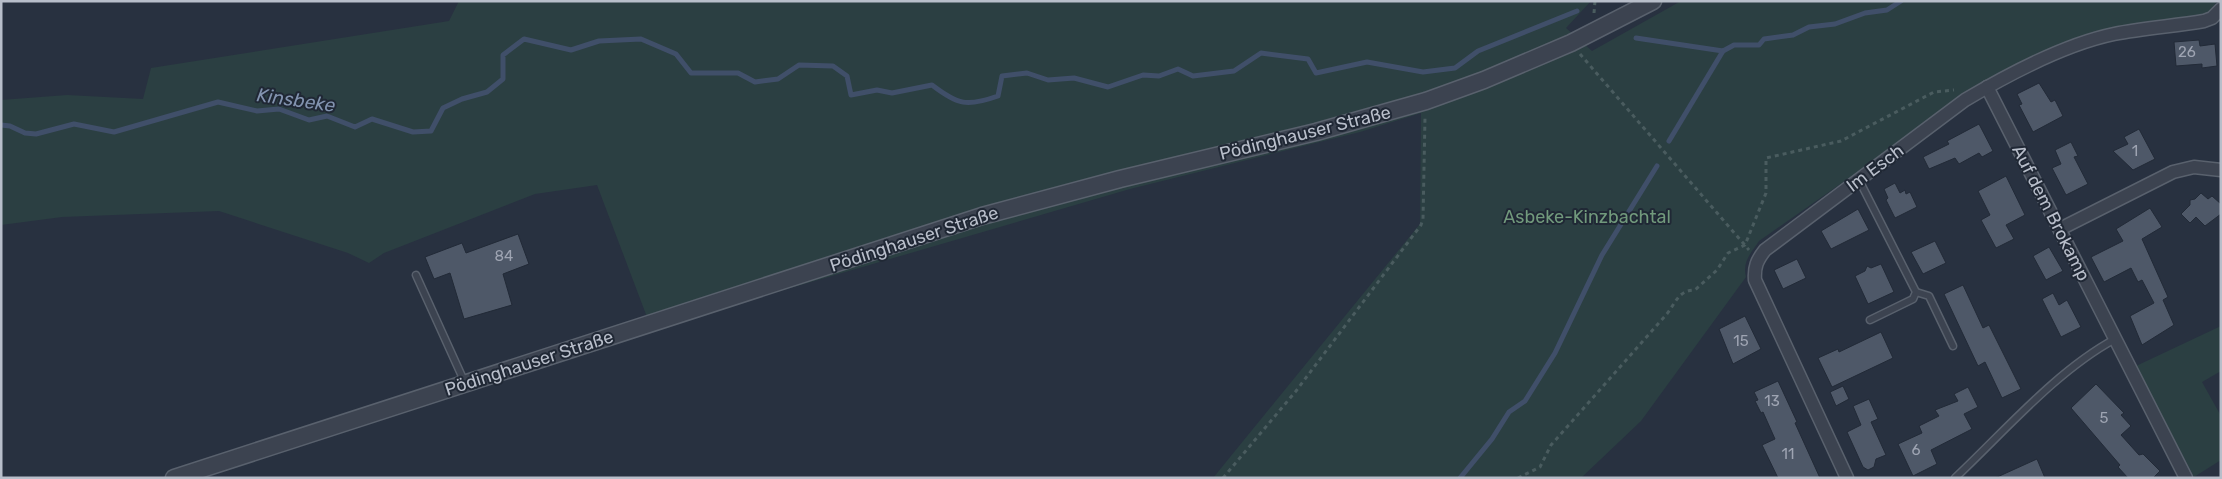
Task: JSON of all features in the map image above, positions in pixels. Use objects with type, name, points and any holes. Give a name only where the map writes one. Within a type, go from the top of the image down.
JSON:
[{"type":"street","name":"Pödinghauser Straße","points":[[174,478],[982,216],[1120,179],[1316,132],[1426,101],[1484,80],[1571,43],[1653,1]]},
{"type":"street","name":"Im Esch","points":[[1758,260],[1766,250],[1965,100],[1986,87],[2077,45],[2114,34],[2204,21],[2212,18],[2221,9]]},
{"type":"street","name":"Auf dem Brokamp","points":[[1986,87],[2186,478]]},
{"type":"street","points":[[2060,229],[2173,172],[2194,167],[2221,170]]},
{"type":"street","points":[[1758,260],[1754,269],[1755,280],[1847,478]]},
{"type":"lane","points":[[1860,180],[1916,292],[1929,296],[1953,346]]},
{"type":"lane","points":[[416,275],[465,384]]},
{"type":"lane","points":[[1870,320],[1913,299],[1916,292]]},
{"type":"lane","points":[[1955,478],[2052,386],[2098,349],[2116,339]]},
{"type":"path","points":[[1571,43],[1758,260]]},
{"type":"path","points":[[1518,478],[1540,467],[1551,445],[1666,315],[1676,303],[1679,294],[1687,290],[1695,290],[1717,270],[1728,253],[1745,245],[1766,193],[1766,158],[1841,142],[1934,92],[1986,87]]},
{"type":"path","points":[[1224,478],[1296,392],[1421,224],[1423,219],[1426,101]]},
{"type":"green space","name":"Asbeke-Kinzbachtal","points":[[459,1],[1591,1],[1566,28],[1592,51],[1681,1],[2217,1],[2210,11],[2200,17],[2100,31],[2076,38],[2015,66],[1940,114],[1759,241],[1746,262],[1746,277],[1641,421],[1581,478],[1213,478],[1420,224],[1421,113],[1360,132],[1130,189],[705,313],[647,317],[597,185],[535,194],[384,253],[369,263],[348,253],[219,211],[62,217],[1,225],[1,100],[67,95],[143,99],[151,68],[449,21]]},
{"type":"green space","points":[[2221,326],[2221,371],[2202,382],[2221,416],[2221,460],[2194,477],[2136,366]]},
{"type":"building","points":[[2199,40],[2200,46],[2215,44],[2217,66],[2202,68],[2202,64],[2176,66],[2174,42]]},
{"type":"building","points":[[2039,83],[2051,102],[2055,100],[2063,116],[2033,132],[2019,105],[2022,104],[2017,94]]},
{"type":"building","points":[[1979,124],[1993,151],[1982,157],[1979,153],[1959,164],[1955,158],[1929,169],[1923,157],[1949,144],[1947,141]]},
{"type":"building","points":[[2139,129],[2155,159],[2133,170],[2113,151],[2128,144],[2124,137]]},
{"type":"building","points":[[2071,142],[2078,156],[2074,157],[2088,184],[2066,195],[2052,168],[2061,164],[2055,150]]},
{"type":"building","points":[[2006,176],[2025,215],[2006,225],[2014,239],[1996,248],[1981,220],[1990,215],[1978,191]]},
{"type":"building","points":[[1895,183],[1900,193],[1905,190],[1906,194],[1910,192],[1917,207],[1895,218],[1886,200],[1888,198],[1884,189]]},
{"type":"building","points":[[2201,193],[2208,199],[2212,196],[2221,204],[2221,214],[2205,226],[2196,217],[2190,223],[2181,214],[2190,205],[2190,200],[2195,199]]},
{"type":"building","points":[[2150,208],[2162,227],[2142,239],[2168,297],[2163,300],[2174,325],[2142,345],[2130,316],[2154,303],[2142,280],[2138,282],[2131,268],[2104,282],[2091,257],[2123,241],[2116,229]]},
{"type":"building","points":[[1858,209],[1869,230],[1831,249],[1821,231]]},
{"type":"building","points":[[518,234],[529,264],[503,274],[512,305],[464,319],[450,273],[434,279],[425,257],[462,243],[466,253]]},
{"type":"building","points":[[1935,241],[1946,263],[1923,274],[1911,252]]},
{"type":"building","points":[[2049,247],[2063,271],[2046,280],[2033,256]]},
{"type":"building","points":[[1797,259],[1806,278],[1783,289],[1774,270]]},
{"type":"building","points":[[1881,264],[1894,292],[1868,304],[1855,276],[1865,271],[1867,266],[1871,268]]},
{"type":"building","points":[[1963,285],[1983,328],[1989,325],[2021,389],[2002,398],[1985,362],[1978,366],[1944,294]]},
{"type":"building","points":[[2053,293],[2059,305],[2067,300],[2081,327],[2061,337],[2042,299]]},
{"type":"building","points":[[1745,316],[1761,349],[1733,364],[1719,329]]},
{"type":"building","points":[[1881,332],[1893,358],[1832,387],[1818,358],[1838,349],[1839,352]]},
{"type":"building","points":[[1778,381],[1820,478],[1778,478],[1762,445],[1775,439],[1763,412],[1761,413],[1755,401],[1758,400],[1754,392]]},
{"type":"building","points":[[2096,384],[2124,413],[2121,415],[2131,426],[2121,435],[2139,455],[2143,454],[2160,471],[2153,478],[2128,478],[2118,467],[2120,465],[2071,408]]},
{"type":"building","points":[[1843,386],[1849,399],[1836,406],[1830,392]]},
{"type":"building","points":[[1968,387],[1978,407],[1964,414],[1972,429],[1931,450],[1937,464],[1913,476],[1898,444],[1922,433],[1919,426],[1939,416],[1935,410],[1958,401],[1954,394]]},
{"type":"building","points":[[1869,399],[1878,419],[1871,422],[1886,455],[1876,459],[1874,467],[1868,470],[1863,467],[1847,432],[1861,425],[1853,406]]},
{"type":"building","points":[[2037,459],[2045,478],[1995,478]]},
{"type":"waterway","name":"Kinsbeke","points":[[1636,38],[1723,51],[1734,45],[1759,45],[1764,39],[1793,35],[1809,27],[1835,24],[1865,13],[1887,10],[1901,1]]},
{"type":"waterway","name":"Kinsbeke","points":[[1,125],[10,126],[25,133],[36,134],[74,124],[114,132],[218,102],[257,111],[279,109],[309,120],[327,116],[355,127],[372,119],[413,132],[431,131],[443,108],[462,99],[487,92],[503,79],[503,55],[524,39],[571,50],[599,41],[641,39],[676,54],[691,73],[738,73],[755,82],[778,79],[799,65],[833,66],[847,76],[851,95],[877,90],[892,93],[932,85],[949,97],[970,103],[998,96],[1002,76],[1027,73],[1048,80],[1074,78],[1108,87],[1143,75],[1159,76],[1178,69],[1193,76],[1234,71],[1261,53],[1308,59],[1316,73],[1367,62],[1423,72],[1455,68],[1478,51],[1577,11]]},
{"type":"waterway","points":[[1669,141],[1723,51]]},
{"type":"waterway","points":[[1460,478],[1492,439],[1509,412],[1525,401],[1555,353],[1602,255],[1657,166]]}]
